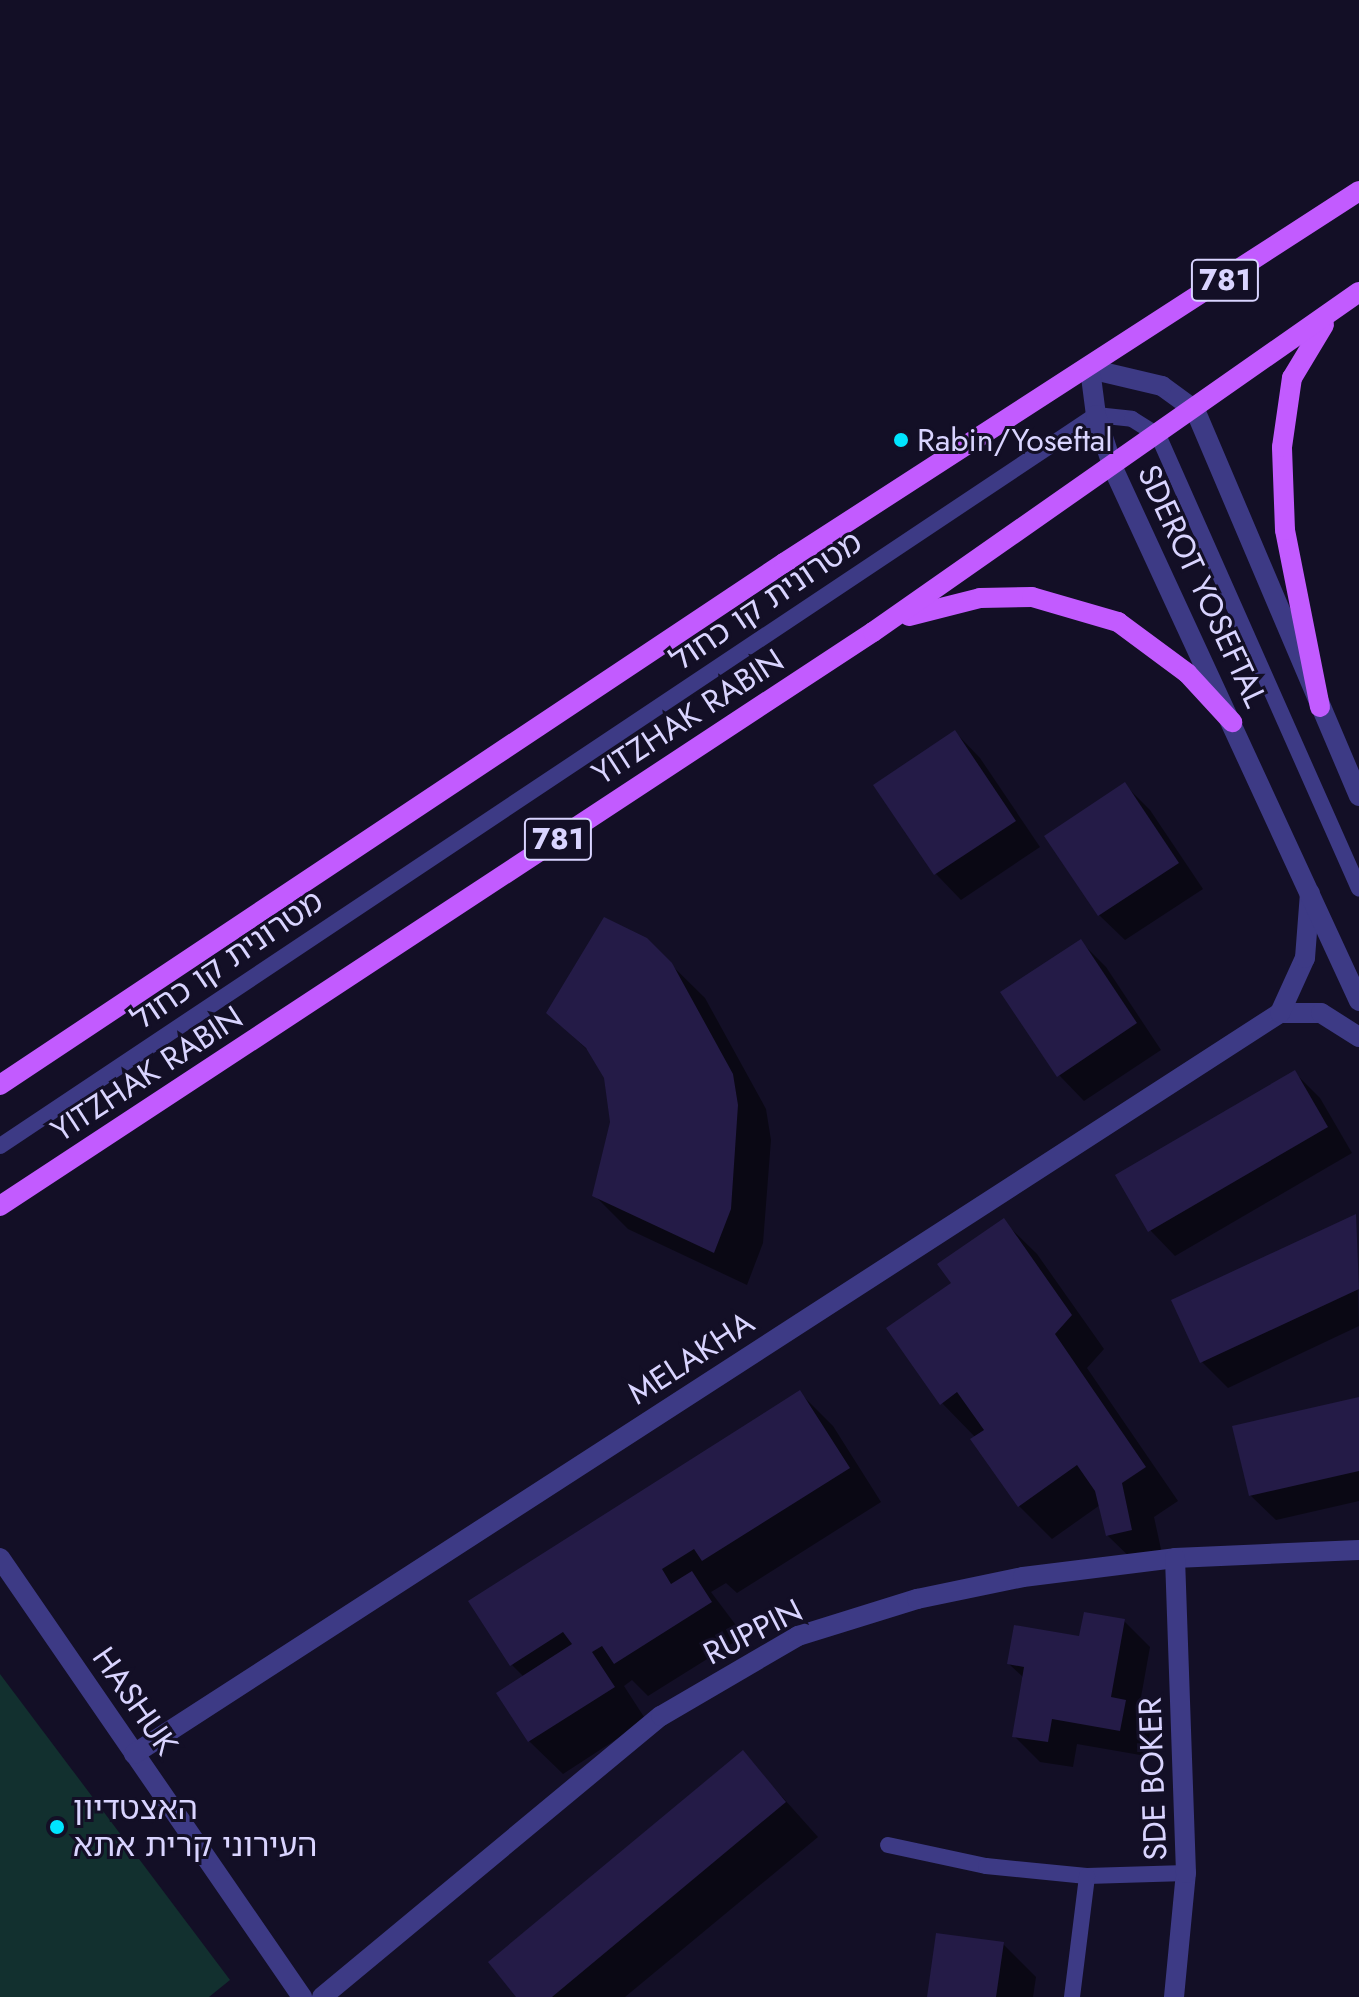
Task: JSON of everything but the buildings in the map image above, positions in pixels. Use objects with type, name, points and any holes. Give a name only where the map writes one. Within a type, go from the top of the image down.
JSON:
[{"type":"main road","name":"781","points":[[0,1085],[771,572],[1090,369],[1359,191]]},
{"type":"main road","name":"YITZHAK RABIN","points":[[0,1206],[873,632],[1113,468],[1352,296]]},
{"type":"main road","points":[[1320,707],[1285,530],[1282,447],[1292,378],[1311,342],[1352,296]]},
{"type":"main road","points":[[873,632],[928,608],[980,598],[1032,597],[1062,604],[1118,622],[1151,642],[1232,722]]},
{"type":"street","points":[[1090,369],[1162,386],[1195,410]]},
{"type":"street","name":"SDEROT YOSEFTAL","points":[[1090,369],[1096,415],[1113,468],[1359,1001]]},
{"type":"street","name":"SDEROT YOSEFTAL","points":[[1195,410],[1359,796]]},
{"type":"street","points":[[1310,893],[1305,958],[1280,1013],[1321,1013],[1359,1037]]},
{"type":"street","name":"MELAKHA","points":[[134,1754],[1280,1013]]},
{"type":"street","name":"RUPPIN","points":[[322,1997],[661,1716],[798,1636],[932,1596],[1023,1577],[1175,1558],[1359,1550]]},
{"type":"street","name":"HASHUK","points":[[0,1558],[302,1997]]},
{"type":"street","name":"SDE BOKER","points":[[1174,1997],[1186,1873],[1175,1558]]},
{"type":"lane","points":[[1096,415],[1132,419],[1158,435],[1359,888]]},
{"type":"lane","name":"מטרונית קו כחול","points":[[0,1146],[1096,415]]},
{"type":"lane","points":[[888,1845],[986,1866],[1087,1876],[1186,1873]]},
{"type":"lane","points":[[1072,1997],[1087,1876]]},
{"type":"green space","name":"האצטדיון העירוני קרית אתא","points":[[0,1674],[230,1980],[209,1997],[0,1997]]},
{"type":"place","name":"Rabin/Yoseftal","points":[[901,440]]},
{"type":"place","name":"האצטדיון העירוני קרית אתא","points":[[57,1827]]}]
